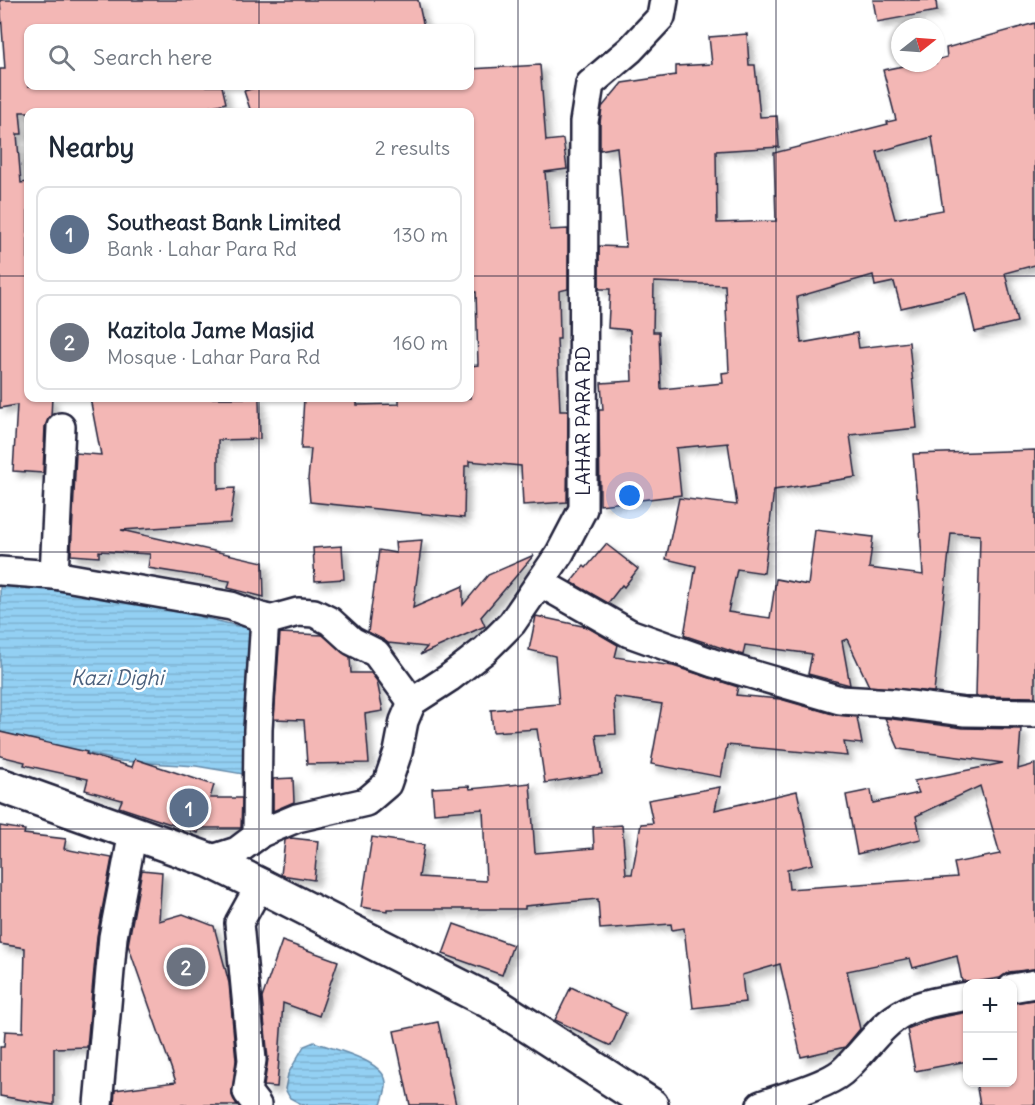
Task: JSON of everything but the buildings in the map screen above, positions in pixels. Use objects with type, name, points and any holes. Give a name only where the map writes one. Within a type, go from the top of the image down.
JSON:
[{"type":"main road","points":[[0,785],[209,860],[260,885],[494,1003],[651,1105]]},
{"type":"street","name":"LAHAR PARA RD","points":[[412,702],[485,650],[512,622],[560,553],[583,509],[584,122],[590,84],[630,50],[661,17],[663,0]]},
{"type":"street","points":[[54,574],[61,427]]},
{"type":"street","points":[[0,571],[54,574],[231,606],[269,620],[298,612],[314,613],[330,621],[352,641],[375,652],[412,702],[387,784],[374,796],[366,802],[297,819],[257,836],[237,851],[209,860]]},
{"type":"street","points":[[541,583],[629,633],[713,663],[840,700],[894,703],[965,712],[1035,713]]},
{"type":"street","points":[[257,836],[258,729],[265,618]]},
{"type":"street","points":[[98,1105],[113,937],[133,832]]},
{"type":"street","points":[[256,1105],[247,1092],[252,1060],[239,923],[260,885]]},
{"type":"street","points":[[1017,987],[1035,984]]},
{"type":"street","points":[[761,1105],[823,1082],[841,1072],[881,1031],[905,1012],[936,1002],[963,997]]},
{"type":"water","name":"Kazi Dighi","points":[[0,581],[131,600],[251,629],[250,703],[243,774],[196,766],[119,761],[0,732]]},
{"type":"water","points":[[314,1042],[356,1056],[376,1067],[383,1074],[386,1082],[381,1105],[303,1105],[290,1098],[285,1089],[288,1074],[304,1046]]},
{"type":"place","name":"Southeast Bank Limited","points":[[189,808]]},
{"type":"place","name":"Kazitola Jame Masjid","points":[[186,967]]}]
